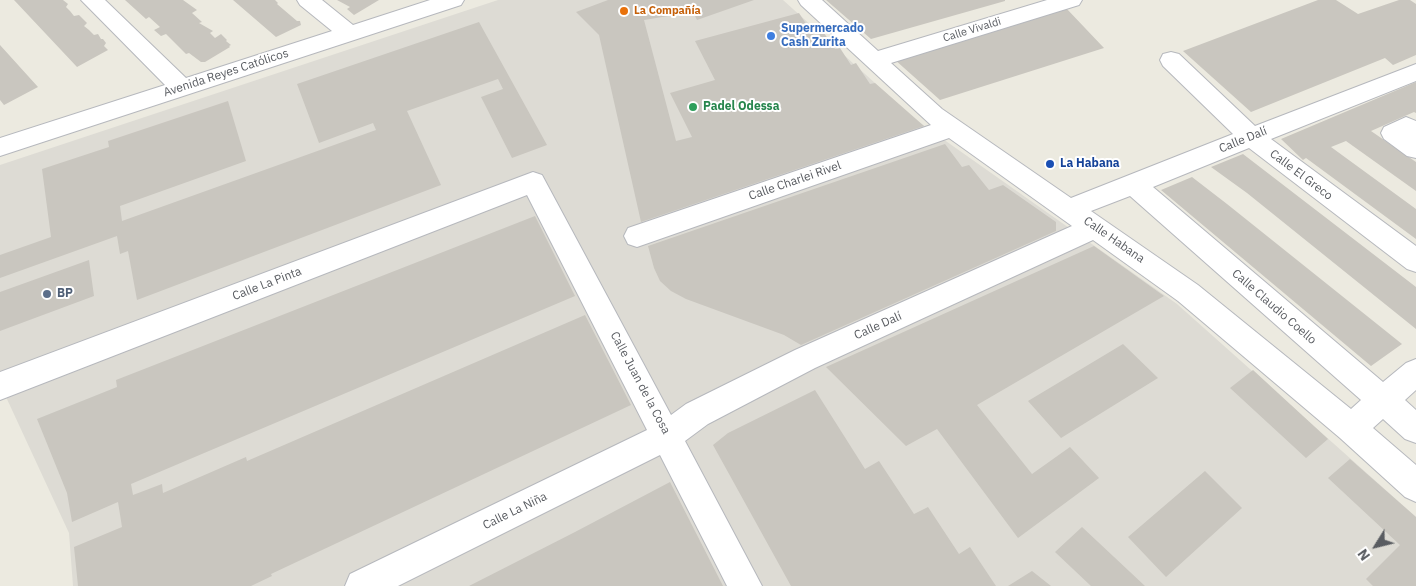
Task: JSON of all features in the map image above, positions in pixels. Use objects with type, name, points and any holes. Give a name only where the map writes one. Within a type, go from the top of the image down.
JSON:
[{"type":"street","points":[[92,0],[182,88]]},
{"type":"street","points":[[308,0],[350,33]]},
{"type":"street","name":"Avenida Reyes Católicos","points":[[0,146],[453,0]]},
{"type":"street","name":"Calle Habana","points":[[808,0],[934,115],[1188,293],[1351,428],[1416,486]]},
{"type":"street","name":"Calle Vivaldi","points":[[874,60],[1071,0]]},
{"type":"street","name":"Calle El Greco","points":[[1171,60],[1252,137],[1416,261]]},
{"type":"street","name":"Calle Dalí","points":[[1070,209],[1416,72]]},
{"type":"street","points":[[1416,132],[1406,126],[1393,133],[1416,149]]},
{"type":"street","name":"Calle Charlei Rivel","points":[[637,236],[952,127]]},
{"type":"street","name":"Calle La Pinta","points":[[0,386],[533,182]]},
{"type":"street","name":"Calle Juan de la Cosa","points":[[533,182],[668,436],[745,586]]},
{"type":"street","name":"Calle Claudio Coello","points":[[1133,184],[1416,429]]},
{"type":"street","name":"Calle Dalí","points":[[668,436],[697,414],[804,359],[1096,227]]},
{"type":"street","points":[[1351,428],[1416,372]]},
{"type":"street","name":"Calle La Niña","points":[[362,586],[668,436]]},
{"type":"shaded area","points":[[498,0],[783,0],[916,120],[1177,304],[1416,517],[1416,586],[73,586],[69,533],[0,384],[0,165]]},
{"type":"building","points":[[14,0],[63,0],[68,4],[66,7],[74,16],[79,15],[87,23],[84,26],[94,35],[98,34],[103,39],[106,43],[104,46],[108,50],[77,67]]},
{"type":"building","points":[[125,0],[183,0],[197,10],[192,13],[202,22],[199,23],[213,31],[210,33],[215,38],[221,34],[231,45],[205,62],[201,62],[189,53],[186,54],[166,34],[161,36],[154,30],[160,27],[149,17],[146,19]]},
{"type":"building","points":[[233,0],[275,0],[277,4],[297,21],[300,21],[301,25],[276,37]]},
{"type":"building","points":[[337,0],[379,0],[354,15],[347,9],[350,7]]},
{"type":"building","points":[[608,0],[754,0],[697,20],[693,12],[644,20],[676,141],[692,137],[670,93],[715,80],[695,41],[799,13],[814,36],[824,33],[835,49],[840,48],[851,65],[856,63],[870,84],[875,83],[924,126],[641,222],[599,35],[576,12]]},
{"type":"building","points":[[826,0],[1005,0],[1005,1],[871,39]]},
{"type":"building","points":[[1318,0],[1336,0],[1358,14],[1399,0],[1410,0],[1416,4],[1416,55],[1393,65],[1385,58],[1251,112],[1183,51]]},
{"type":"building","points":[[1066,8],[1104,48],[940,100],[894,59]]},
{"type":"building","points":[[479,22],[547,145],[512,158],[481,97],[503,89],[498,79],[407,111],[441,185],[137,300],[128,251],[120,254],[117,236],[0,278],[0,255],[51,237],[42,169],[109,147],[108,141],[228,101],[246,161],[120,206],[122,221],[376,130],[373,123],[319,143],[297,84]]},
{"type":"building","points":[[0,45],[38,87],[4,105],[0,100]]},
{"type":"building","points":[[1416,82],[1416,113],[1414,112],[1371,131],[1416,162],[1416,191],[1346,141],[1331,147],[1416,209],[1416,239],[1306,158],[1303,160],[1281,139]]},
{"type":"building","points":[[945,144],[962,167],[969,165],[989,190],[1003,185],[1056,222],[1056,231],[801,345],[784,335],[686,299],[671,291],[660,281],[654,268],[648,246]]},
{"type":"building","points":[[1243,154],[1416,287],[1416,329],[1247,193],[1211,167]]},
{"type":"building","points":[[1192,177],[1402,344],[1371,366],[1161,190]]},
{"type":"building","points":[[535,216],[575,296],[131,484],[133,495],[162,484],[163,493],[246,457],[247,461],[585,315],[631,405],[271,574],[272,576],[251,586],[78,586],[74,547],[122,527],[118,502],[72,522],[67,493],[37,419],[117,387],[116,380]]},
{"type":"building","points":[[1094,246],[1164,296],[977,405],[1032,474],[1070,447],[1099,478],[1018,538],[937,429],[906,446],[826,367]]},
{"type":"building","name":"BP","points":[[89,260],[94,296],[0,331],[0,292]]},
{"type":"building","points":[[1123,344],[1158,378],[1061,438],[1028,401]]},
{"type":"building","points":[[1253,370],[1328,439],[1306,458],[1230,388]]},
{"type":"building","points":[[815,390],[865,469],[879,461],[914,514],[928,507],[959,554],[970,547],[996,586],[791,586],[713,445],[728,433]]},
{"type":"building","points":[[1350,459],[1416,517],[1416,586],[1373,586],[1366,579],[1400,545],[1328,478]]},
{"type":"building","points":[[1205,471],[1242,508],[1166,577],[1128,537]]},
{"type":"building","points":[[670,482],[723,586],[469,586],[575,532]]},
{"type":"building","points":[[1082,527],[1145,586],[1091,586],[1055,552]]},
{"type":"building","points":[[1032,571],[1051,586],[1008,586]]},
{"type":"place","name":"La Compañía","points":[[624,11]]},
{"type":"place","name":"Supermercado Cash Zurita","points":[[771,36]]},
{"type":"place","name":"Padel Odessa","points":[[693,107]]},
{"type":"place","name":"La Habana","points":[[1050,164]]},
{"type":"place","name":"BP","points":[[47,294]]}]
